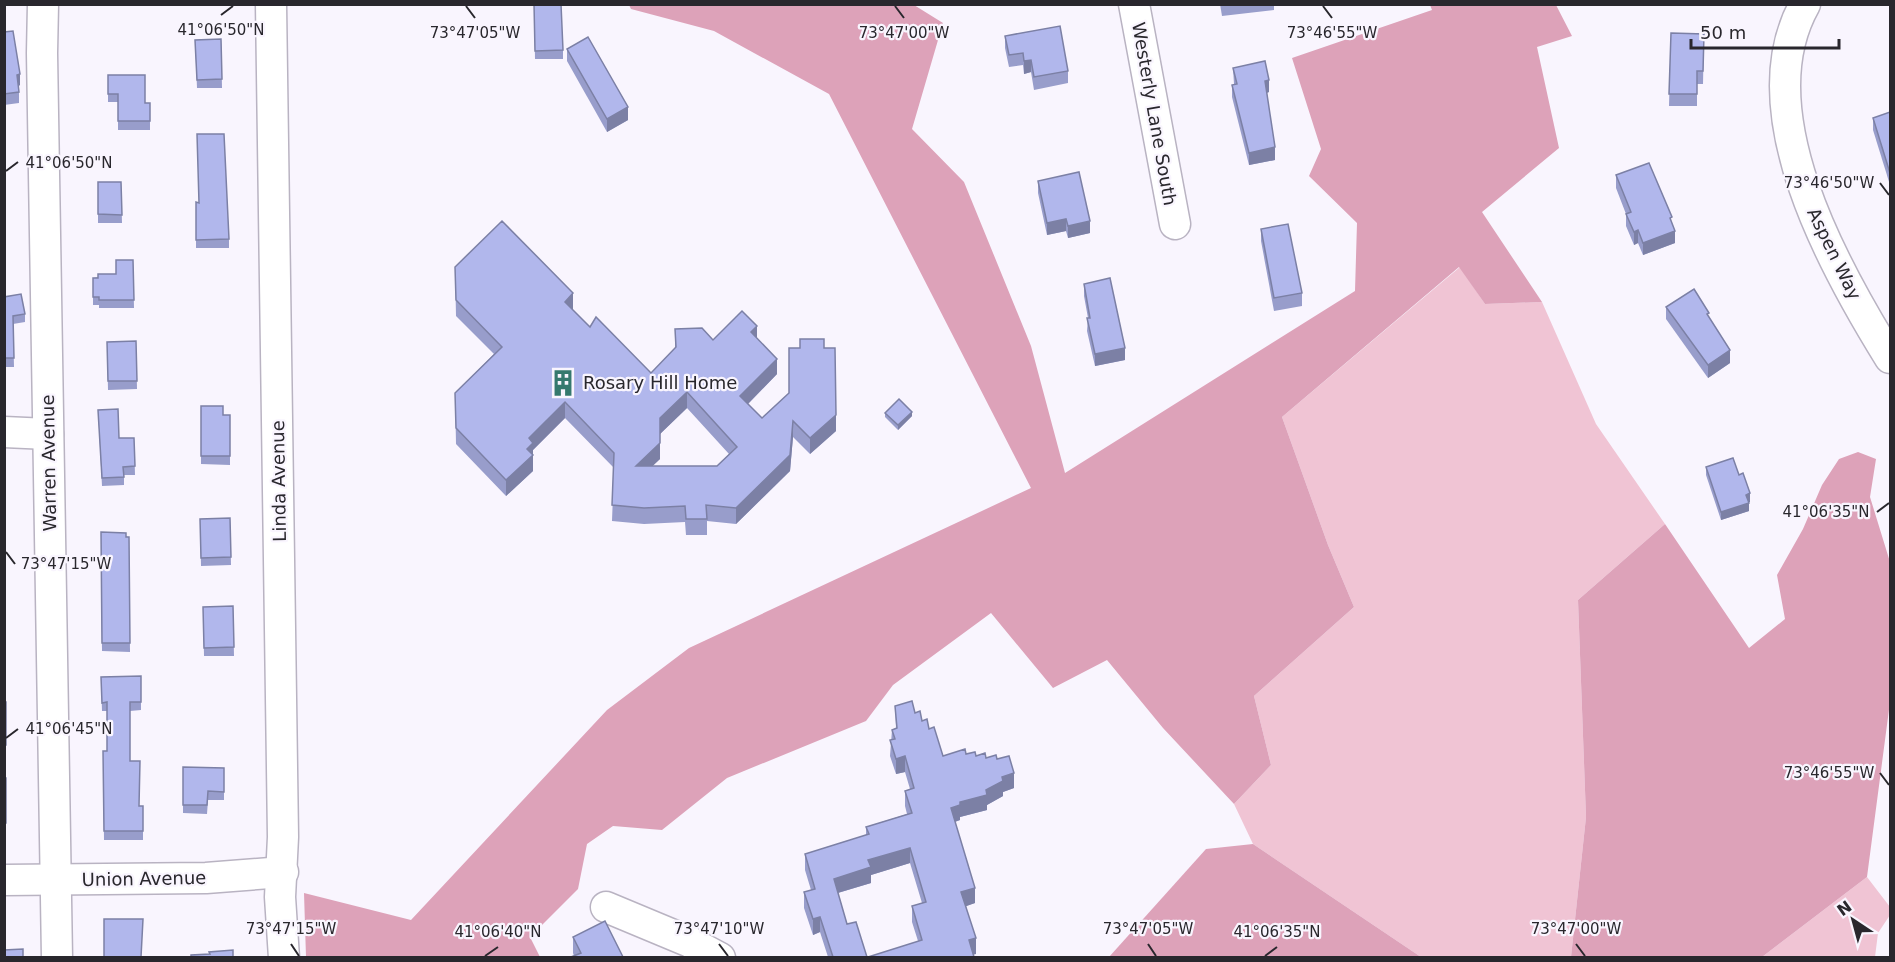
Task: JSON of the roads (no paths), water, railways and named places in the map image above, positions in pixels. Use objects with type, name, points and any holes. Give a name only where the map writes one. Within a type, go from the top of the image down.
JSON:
[{"type":"street","name":"Warren Avenue","points":[[43,4],[54,881],[57,957]]},
{"type":"street","name":"Linda Avenue","points":[[271,4],[283,872],[280,897],[284,957]]},
{"type":"street","name":"Westerly Lane South","points":[[1134,4],[1174,224]]},
{"type":"street","name":"Aspen Way","points":[[1805,4],[1790,40],[1785,66],[1789,131],[1796,164],[1810,210],[1869,324],[1890,358]]},
{"type":"street","points":[[4,432],[48,434]]},
{"type":"street","name":"Union Avenue","points":[[4,880],[206,878],[283,872]]},
{"type":"street","points":[[606,907],[720,957]]},
{"type":"place","name":"Rosary Hill Home","points":[[563,383]]}]
